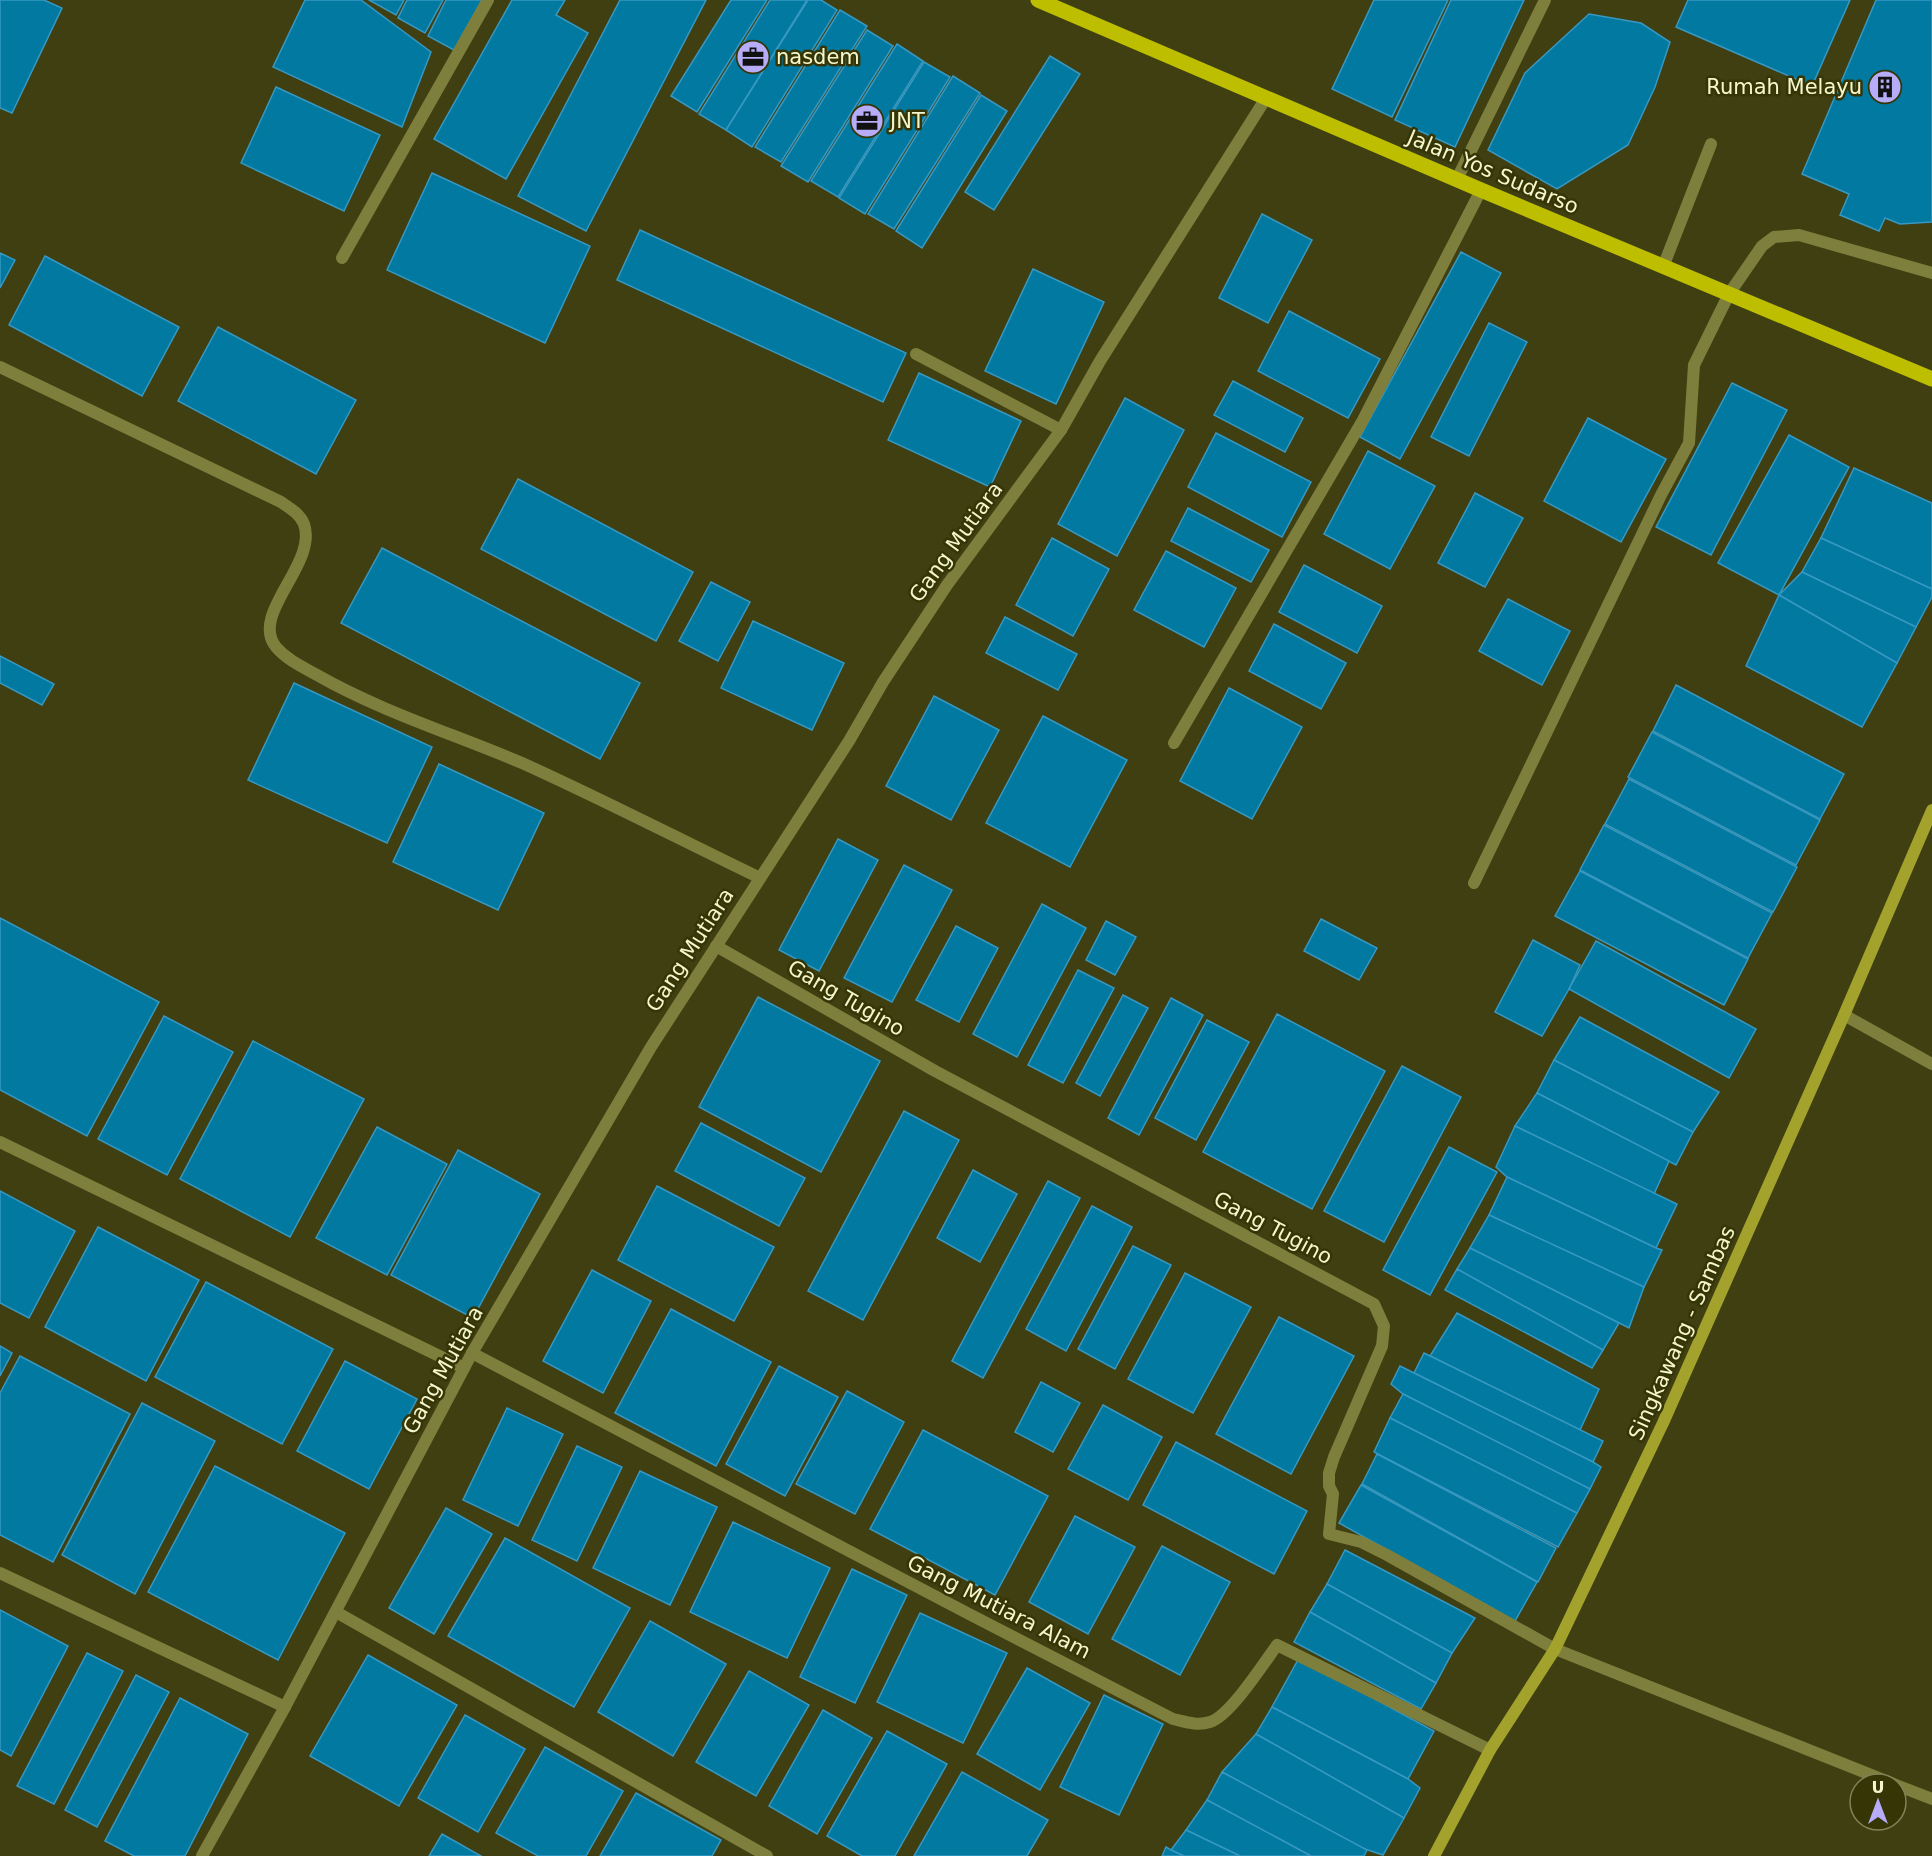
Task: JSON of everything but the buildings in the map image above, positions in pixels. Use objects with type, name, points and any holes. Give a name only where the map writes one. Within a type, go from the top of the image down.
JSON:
[{"type":"main road","name":"Jalan Yos Sudarso","points":[[1038,0],[1457,180],[1932,379]]},
{"type":"street","points":[[342,258],[489,0]]},
{"type":"street","points":[[1457,180],[1545,0]]},
{"type":"street","name":"Gang Mutiara","points":[[202,1856],[336,1612],[472,1353],[651,1047],[947,585],[1061,430],[1101,361],[1266,98]]},
{"type":"street","points":[[1663,267],[1712,144]]},
{"type":"street","points":[[1174,743],[1363,420],[1481,190]]},
{"type":"street","points":[[1474,883],[1661,495],[1689,443],[1694,365],[1729,294],[1762,246],[1774,237],[1799,235],[1932,273]]},
{"type":"street","points":[[916,354],[1061,430]]},
{"type":"street","points":[[0,367],[281,502],[295,511],[304,524],[305,540],[300,561],[271,616],[269,633],[275,646],[288,658],[344,690],[522,764],[760,878]]},
{"type":"street","name":"Singkawang - Sambas","points":[[1434,1856],[1490,1750],[1556,1649],[1664,1423],[1932,810]]},
{"type":"street","name":"Gang Tugino","points":[[716,946],[935,1071],[1374,1304],[1384,1326],[1382,1346],[1329,1473],[1329,1486],[1333,1494],[1329,1534],[1361,1542],[1387,1555],[1556,1649]]},
{"type":"street","points":[[1844,1015],[1932,1064]]},
{"type":"street","points":[[0,1142],[465,1368]]},
{"type":"street","name":"Gang Mutiara Alam","points":[[472,1353],[948,1604],[1173,1719],[1197,1725],[1212,1722],[1224,1713],[1277,1645],[1490,1750]]},
{"type":"street","points":[[0,1573],[285,1707]]},
{"type":"street","points":[[336,1612],[767,1856]]},
{"type":"street","points":[[1556,1649],[1865,1772]]},
{"type":"street","points":[[1908,1789],[1932,1799]]},
{"type":"place","name":"nasdem","points":[[753,57]]},
{"type":"place","name":"Rumah Melayu","points":[[1885,87]]},
{"type":"place","name":"JNT","points":[[867,121]]}]
